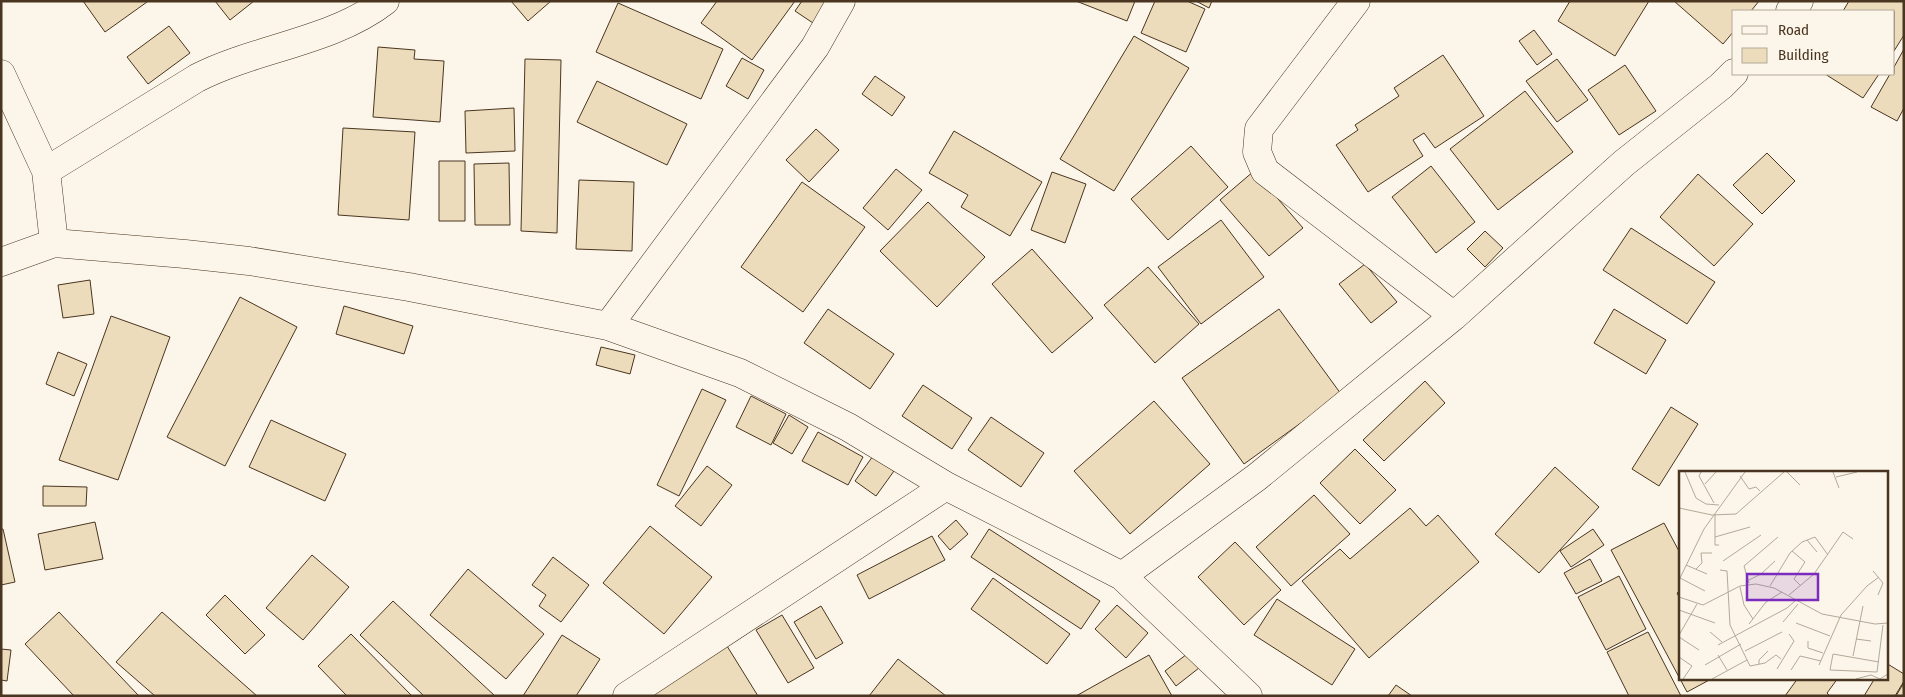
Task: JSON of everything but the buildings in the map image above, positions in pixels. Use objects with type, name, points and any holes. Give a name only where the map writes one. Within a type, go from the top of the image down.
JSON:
[{"type":"street","points":[[46,171],[197,78],[219,67],[328,31],[373,11],[385,1]]},
{"type":"street","points":[[608,326],[815,47],[841,1]]},
{"type":"street","points":[[1356,1],[1259,129],[1257,152],[1266,171],[1454,316]]},
{"type":"street","points":[[1,74],[46,171],[54,242]]},
{"type":"street","points":[[1122,576],[1257,477],[1454,316],[1624,163],[1721,86],[1732,75]]},
{"type":"street","points":[[1,262],[54,242],[249,261],[409,287],[608,326],[740,373],[848,427],[946,486],[1122,576],[1248,696]]},
{"type":"street","points":[[627,696],[946,486]]}]
